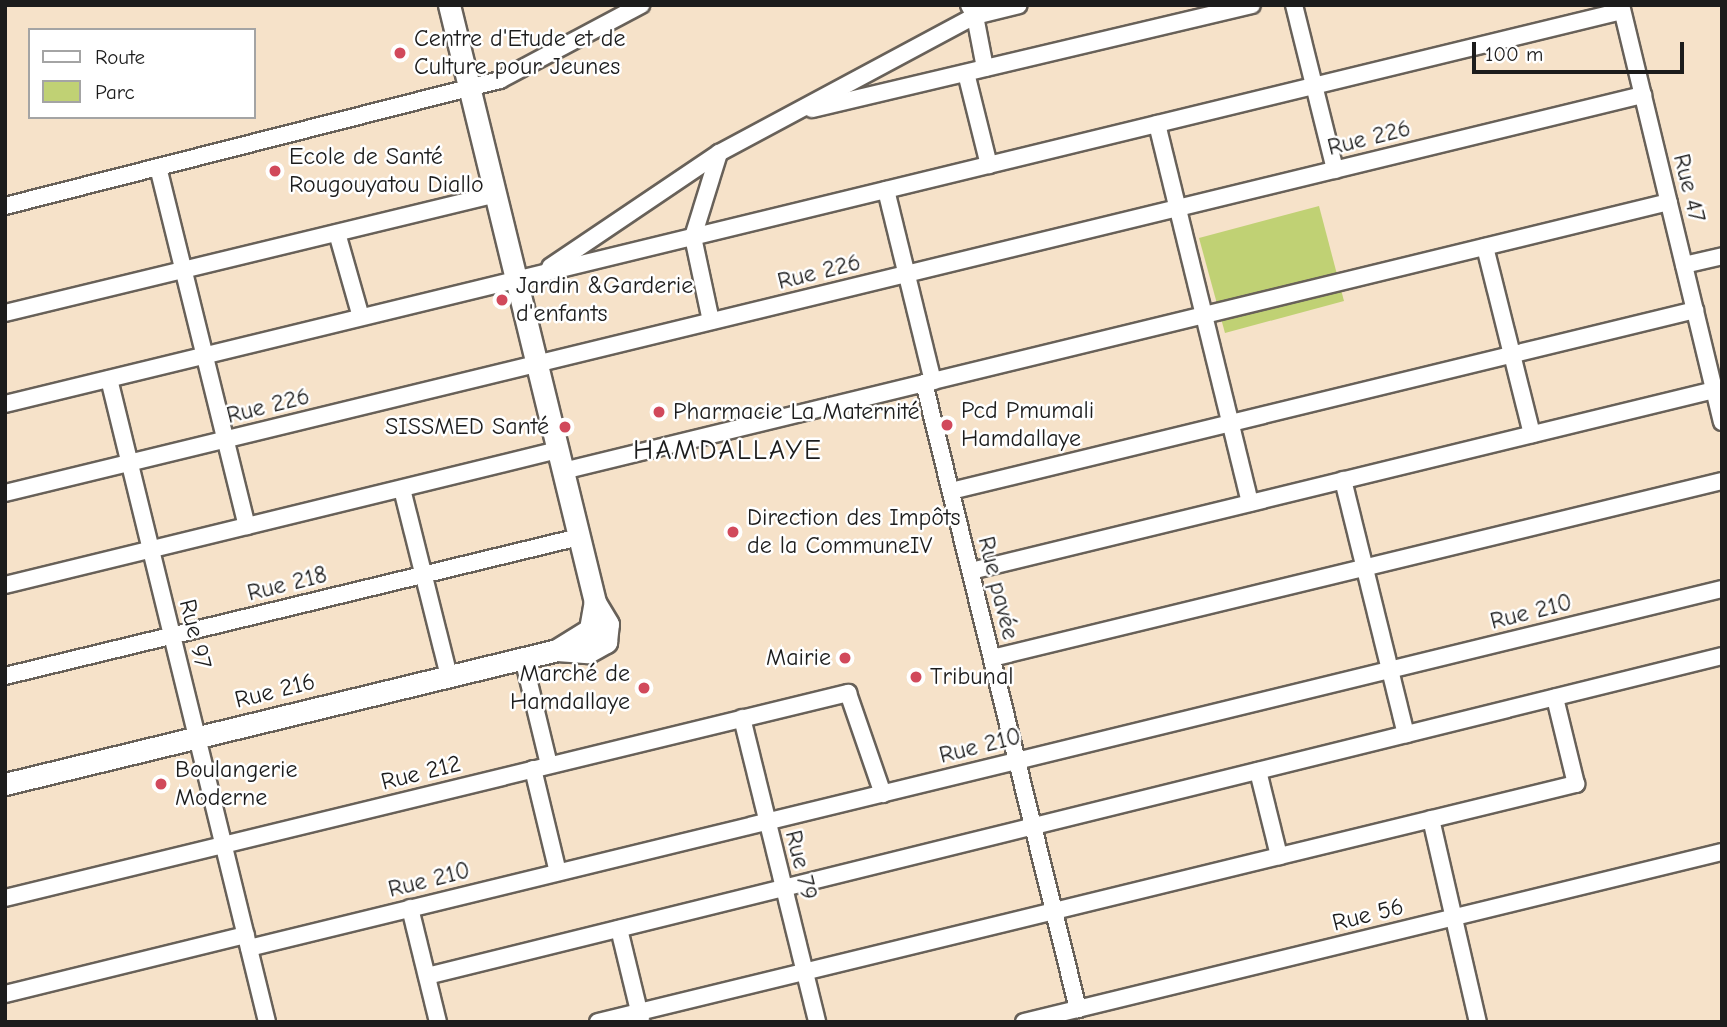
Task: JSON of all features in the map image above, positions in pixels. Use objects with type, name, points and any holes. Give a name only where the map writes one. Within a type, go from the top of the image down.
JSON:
[{"type":"street","points":[[449,5],[498,194],[579,537]]},
{"type":"street","points":[[5,206],[500,80],[609,13],[641,5]]},
{"type":"street","points":[[539,274],[719,153],[972,10],[1019,5]]},
{"type":"street","points":[[789,115],[1252,5]]},
{"type":"street","points":[[1294,5],[1335,170]]},
{"type":"street","points":[[5,404],[1314,86],[1621,8]]},
{"type":"street","name":"Rue 47","points":[[1621,8],[1722,422]]},
{"type":"street","points":[[972,10],[985,68]]},
{"type":"street","points":[[966,73],[989,165]]},
{"type":"street","name":"Rue 226","points":[[5,493],[1643,95]]},
{"type":"street","points":[[1157,124],[1250,503]]},
{"type":"street","points":[[711,321],[693,237],[719,153]]},
{"type":"street","points":[[159,167],[247,526]]},
{"type":"street","name":"Rue pavée","points":[[886,190],[907,274],[951,491],[1017,761],[1054,911],[1088,1012]]},
{"type":"street","points":[[5,313],[498,194]]},
{"type":"street","points":[[5,585],[402,489],[561,461],[929,382],[1669,202]]},
{"type":"street","points":[[337,233],[361,317]]},
{"type":"street","points":[[1485,247],[1532,434]]},
{"type":"street","points":[[1684,265],[1722,256]]},
{"type":"street","points":[[951,491],[1695,310]]},
{"type":"street","name":"Rue 97","points":[[109,379],[267,1022]]},
{"type":"street","points":[[971,571],[1714,390]]},
{"type":"street","points":[[1343,480],[1406,734]]},
{"type":"street","points":[[992,658],[1722,481]]},
{"type":"street","points":[[402,489],[449,676]]},
{"type":"street","name":"Rue 218","points":[[5,676],[579,537]]},
{"type":"street","name":"Rue 216","points":[[5,784],[557,650],[590,629],[595,602],[579,537]]},
{"type":"street","name":"Rue 210","points":[[5,993],[410,908],[1722,589]]},
{"type":"street","points":[[427,976],[1722,656]]},
{"type":"street","points":[[523,658],[558,872]]},
{"type":"street","name":"Rue 212","points":[[5,898],[848,693],[883,793]]},
{"type":"street","points":[[598,1022],[640,1017],[804,971],[1576,784],[1555,698]]},
{"type":"street","name":"Rue 79","points":[[742,718],[817,1022]]},
{"type":"street","points":[[1258,771],[1279,856]]},
{"type":"street","points":[[1431,819],[1478,1022]]},
{"type":"street","name":"Rue 56","points":[[1024,1022],[1088,1012],[1722,852]]},
{"type":"street","points":[[410,908],[438,1022]]},
{"type":"street","points":[[619,929],[640,1017]]},
{"type":"green space","points":[[1319,206],[1344,301],[1225,333],[1199,238]]},
{"type":"place","name":"Centre d'Etude et de Culture pour Jeunes","points":[[400,53]]},
{"type":"place","name":"Ecole de Santé Rougouyatou Diallo","points":[[275,171]]},
{"type":"place","name":"Jardin &Garderie d'enfants","points":[[502,300]]},
{"type":"place","name":"Pharmacie La Maternité","points":[[659,412]]},
{"type":"place","name":"Pcd Pmumali Hamdallaye","points":[[947,425]]},
{"type":"place","name":"SISSMED Santé","points":[[565,427]]},
{"type":"place","name":"Direction des Impôts de la CommuneIV","points":[[733,532]]},
{"type":"place","name":"Mairie","points":[[845,658]]},
{"type":"place","name":"Tribunal","points":[[916,677]]},
{"type":"place","name":"Marché de Hamdallaye","points":[[644,688]]},
{"type":"place","name":"Boulangerie Moderne","points":[[161,784]]},
{"type":"district","name":"HAMDALLAYE","points":[[728,450]]}]
